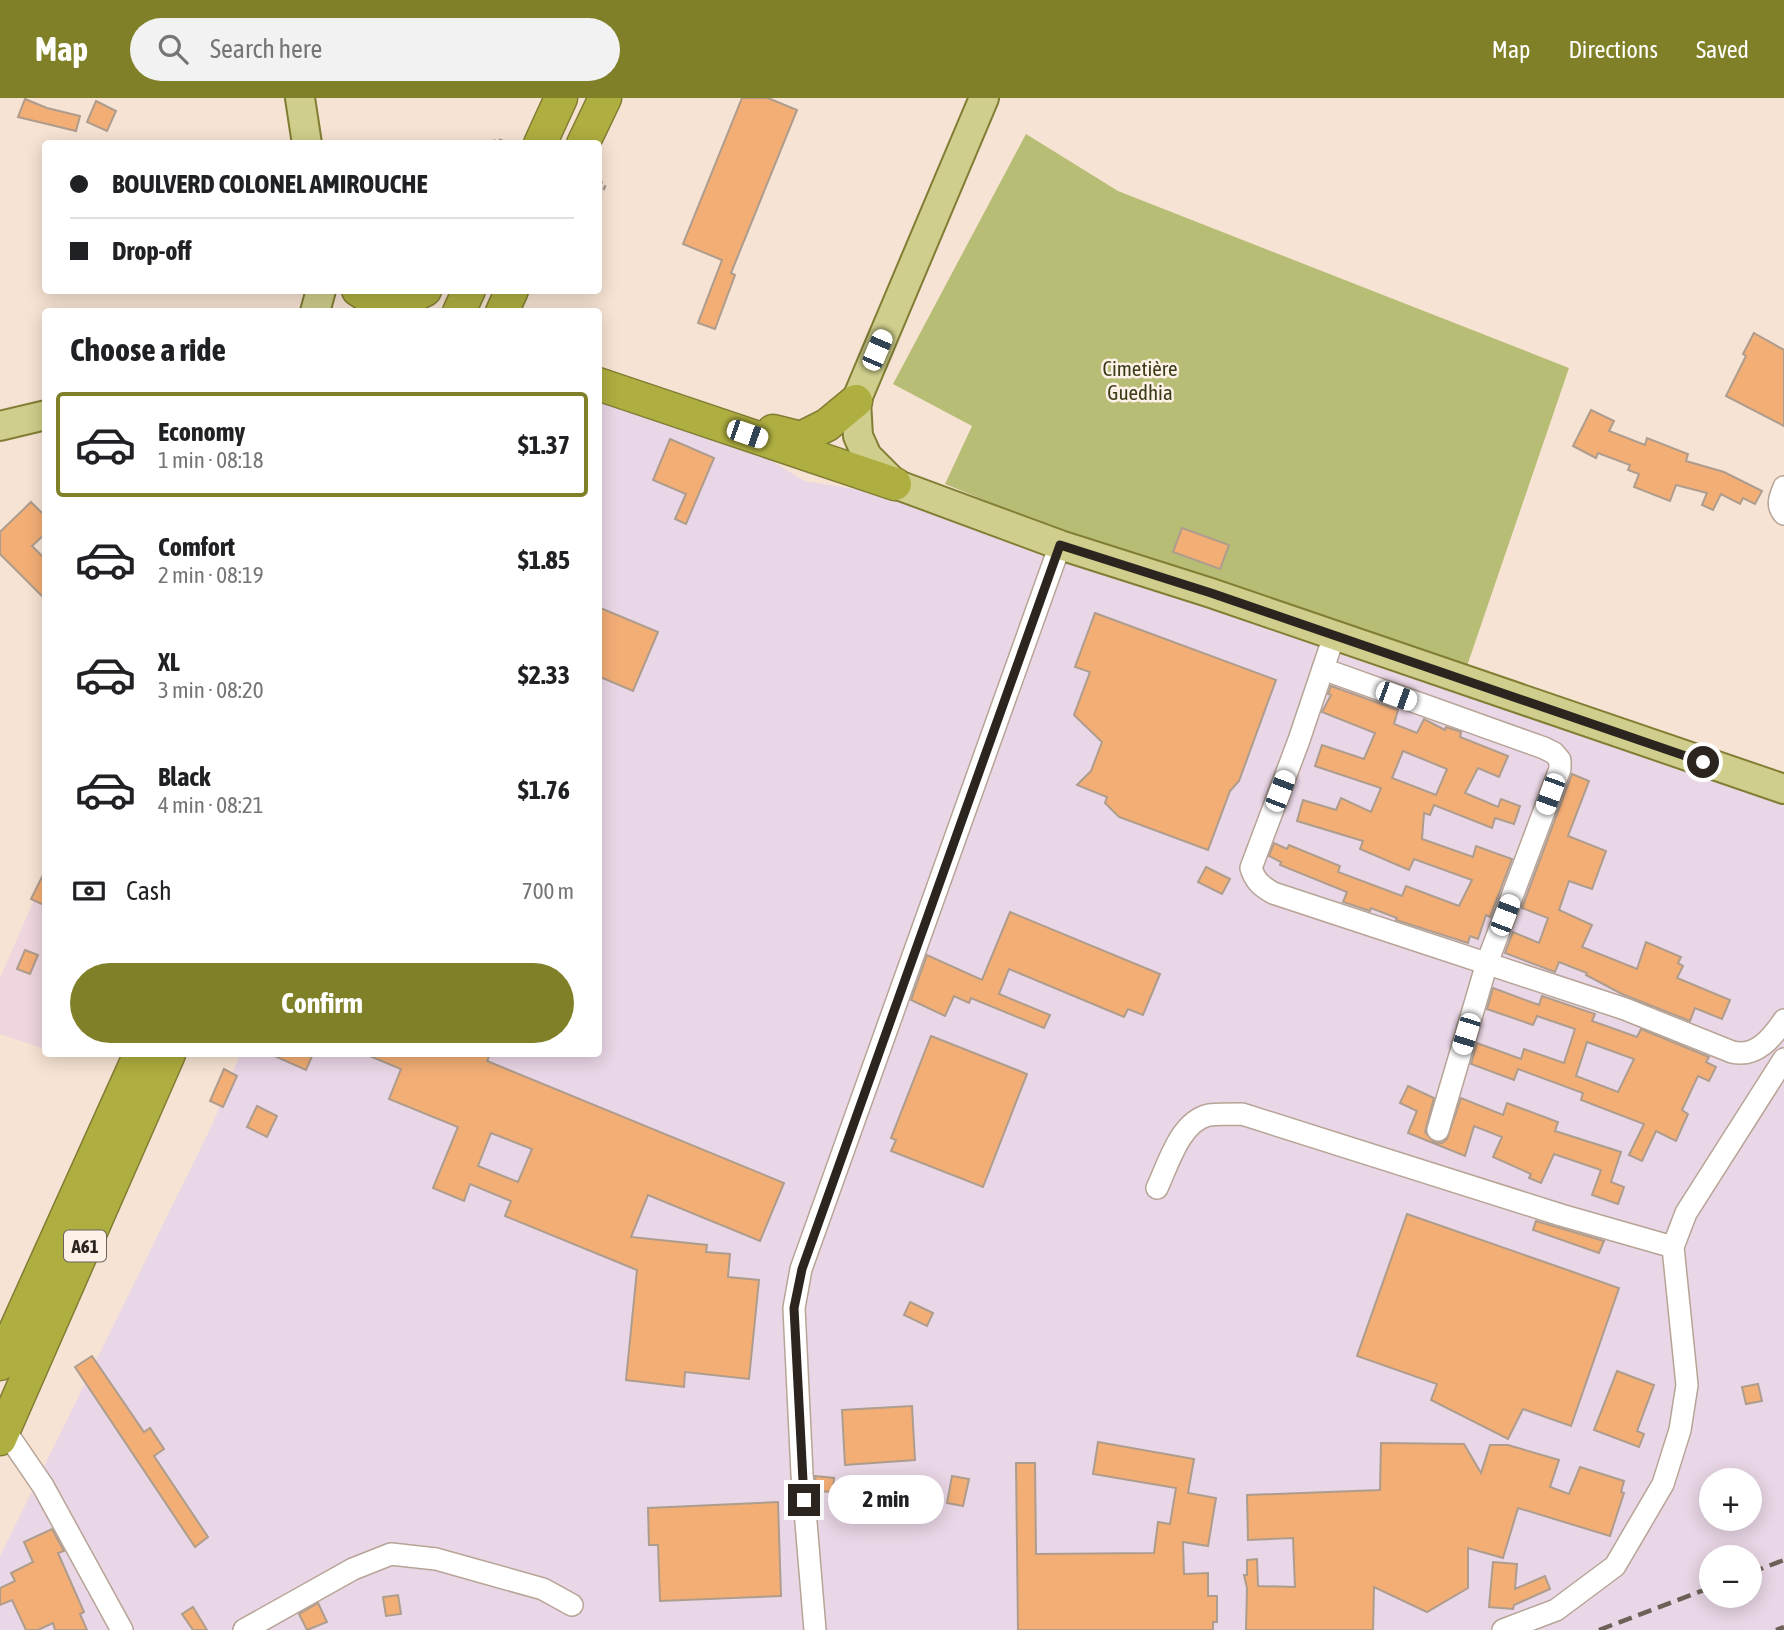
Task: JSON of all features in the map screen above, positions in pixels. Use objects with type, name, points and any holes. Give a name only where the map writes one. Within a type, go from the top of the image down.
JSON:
[{"type":"highway","points":[[542,140],[561,98]]},
{"type":"highway","points":[[585,140],[605,98]]},
{"type":"highway","points":[[365,294],[376,300],[392,303],[415,294]]},
{"type":"highway","points":[[602,371],[762,428],[801,438],[827,425],[856,401]]},
{"type":"highway","points":[[602,385],[895,484]]},
{"type":"highway","name":"A61","points":[[0,1364],[139,1057]]},
{"type":"highway","name":"A61","points":[[2,1434],[168,1057]]},
{"type":"main road","points":[[300,98],[306,140]]},
{"type":"main road","points":[[984,98],[856,401],[858,436],[867,456],[895,484],[1060,545],[1211,593],[1784,789]]},
{"type":"main road","points":[[0,426],[42,416]]},
{"type":"street","points":[[1784,487],[1779,501],[1784,514]]},
{"type":"street","points":[[815,1630],[802,1474],[794,1308],[796,1292],[811,1243],[1060,545]]},
{"type":"street","points":[[1334,636],[1251,868],[1260,886],[1273,893],[1625,1009],[1740,1054],[1762,1047],[1784,1020]]},
{"type":"street","points":[[1323,669],[1544,748],[1560,760],[1560,769],[1487,963],[1438,1129]]},
{"type":"street","points":[[1503,1630],[1556,1610],[1615,1566],[1663,1484],[1680,1430],[1687,1385],[1674,1247],[1686,1213],[1784,1059]]},
{"type":"street","points":[[1157,1188],[1181,1138],[1192,1124],[1207,1116],[1242,1114],[1674,1247]]},
{"type":"street","points":[[2,1434],[43,1486],[122,1630]]},
{"type":"street","points":[[244,1630],[353,1569],[391,1553],[436,1559],[543,1589],[572,1605]]},
{"type":"shaded area","points":[[602,396],[751,448],[804,481],[867,491],[1055,551],[1784,803],[1784,1630],[0,1630],[0,1556],[214,1121],[239,1057],[602,1057]]},
{"type":"shaded area","points":[[35,898],[42,901],[42,1048],[0,1034],[0,978]]},
{"type":"green space","name":"Cimetière Guedhia","points":[[1026,134],[1118,191],[1569,368],[1467,666],[1306,610],[1058,530],[945,484],[972,426],[893,384]]},
{"type":"building","points":[[742,98],[768,98],[797,110],[731,273],[735,275],[715,329],[698,323],[722,260],[683,244]]},
{"type":"building","points":[[25,99],[47,108],[80,116],[76,131],[18,117]]},
{"type":"building","points":[[96,101],[116,111],[107,131],[87,122]]},
{"type":"building","points":[[1754,333],[1784,350],[1784,426],[1726,396]]},
{"type":"building","points":[[1591,410],[1614,421],[1609,431],[1645,445],[1647,438],[1688,454],[1686,461],[1724,472],[1762,491],[1755,504],[1743,498],[1740,504],[1721,494],[1713,510],[1702,505],[1707,493],[1676,485],[1670,501],[1634,487],[1639,474],[1628,470],[1630,465],[1598,453],[1596,458],[1573,446]]},
{"type":"building","points":[[670,439],[714,458],[686,524],[675,519],[686,494],[653,480]]},
{"type":"building","points":[[31,502],[42,513],[42,537],[32,546],[42,556],[42,596],[0,554],[0,532]]},
{"type":"building","points":[[1182,528],[1229,545],[1220,569],[1173,552]]},
{"type":"building","points":[[602,609],[658,632],[633,691],[602,678]]},
{"type":"building","points":[[1095,613],[1276,680],[1239,781],[1230,791],[1208,850],[1119,817],[1105,803],[1107,797],[1077,785],[1091,771],[1102,742],[1074,715],[1090,672],[1075,667]]},
{"type":"building","points":[[1331,686],[1398,710],[1394,724],[1417,733],[1424,719],[1445,730],[1446,727],[1461,732],[1460,737],[1508,756],[1499,777],[1478,768],[1465,793],[1498,807],[1501,799],[1520,806],[1514,824],[1495,818],[1492,828],[1434,805],[1430,815],[1424,813],[1422,839],[1473,857],[1476,846],[1512,859],[1490,917],[1486,915],[1478,939],[1470,936],[1468,943],[1396,920],[1397,918],[1371,908],[1370,911],[1343,902],[1347,892],[1280,865],[1281,862],[1269,856],[1274,843],[1287,849],[1289,845],[1340,866],[1338,872],[1402,896],[1406,886],[1459,906],[1472,880],[1414,859],[1409,870],[1360,849],[1363,841],[1297,821],[1303,800],[1336,810],[1341,798],[1371,812],[1381,788],[1315,766],[1322,745],[1364,759],[1375,733],[1322,712],[1331,695],[1328,694]],"holes":[[[1403,751],[1447,769],[1436,795],[1392,778]]]},
{"type":"building","points":[[1572,774],[1589,781],[1568,836],[1606,851],[1592,889],[1569,881],[1559,910],[1592,925],[1582,947],[1637,969],[1646,942],[1681,957],[1678,963],[1683,966],[1677,978],[1730,1000],[1722,1019],[1695,1008],[1690,1021],[1622,994],[1586,975],[1587,973],[1559,962],[1555,972],[1505,953],[1513,932],[1539,943],[1548,918],[1522,908]]},
{"type":"building","points":[[1206,867],[1230,879],[1222,894],[1198,882]]},
{"type":"building","points":[[42,877],[42,904],[31,899]]},
{"type":"building","points":[[1010,912],[1160,974],[1143,1015],[1128,1009],[1124,1017],[1009,969],[999,994],[1050,1015],[1044,1028],[971,998],[969,1003],[954,996],[945,1016],[911,1000],[927,955],[982,980]]},
{"type":"building","points":[[25,950],[38,955],[30,974],[17,969]]},
{"type":"building","points":[[1493,988],[1539,1005],[1542,996],[1595,1014],[1592,1021],[1637,1037],[1641,1029],[1709,1057],[1706,1062],[1716,1067],[1709,1081],[1698,1076],[1682,1110],[1688,1114],[1676,1141],[1656,1131],[1642,1161],[1629,1155],[1644,1124],[1581,1100],[1583,1093],[1518,1069],[1514,1080],[1471,1064],[1477,1043],[1521,1059],[1524,1049],[1564,1063],[1575,1029],[1537,1016],[1533,1025],[1487,1009]],"holes":[[[1587,1042],[1634,1059],[1618,1092],[1576,1076]]]},
{"type":"building","points":[[931,1036],[1027,1074],[983,1187],[891,1151],[896,1140],[891,1138]]},
{"type":"building","points":[[277,1057],[312,1057],[306,1070]]},
{"type":"building","points":[[372,1057],[489,1057],[487,1061],[784,1183],[760,1241],[648,1195],[631,1237],[707,1245],[706,1252],[730,1254],[728,1277],[759,1280],[749,1379],[685,1372],[684,1387],[626,1380],[637,1270],[505,1216],[511,1201],[470,1184],[464,1201],[433,1188],[458,1127],[389,1099],[401,1069]],"holes":[[[491,1133],[532,1149],[518,1182],[478,1166]]]},
{"type":"building","points":[[224,1069],[237,1076],[223,1107],[210,1101]]},
{"type":"building","points":[[1408,1086],[1434,1098],[1425,1132],[1434,1142],[1442,1143],[1447,1139],[1461,1098],[1503,1115],[1507,1103],[1558,1122],[1555,1131],[1621,1152],[1611,1182],[1624,1187],[1618,1204],[1592,1195],[1601,1170],[1554,1154],[1541,1183],[1529,1178],[1531,1174],[1493,1157],[1502,1137],[1474,1126],[1465,1156],[1408,1133],[1417,1111],[1400,1103]]},
{"type":"building","points":[[257,1106],[277,1116],[267,1137],[247,1127]]},
{"type":"building","points":[[1407,1214],[1619,1288],[1571,1426],[1523,1409],[1508,1439],[1431,1400],[1437,1384],[1357,1356]]},
{"type":"building","points":[[1536,1221],[1604,1241],[1599,1253],[1533,1230]]},
{"type":"building","points":[[910,1302],[933,1313],[927,1326],[904,1315]]},
{"type":"building","points":[[92,1356],[144,1432],[150,1428],[164,1449],[154,1456],[208,1537],[195,1547],[75,1367]]},
{"type":"building","points":[[1617,1371],[1654,1385],[1637,1431],[1644,1434],[1639,1447],[1594,1430]]},
{"type":"building","points":[[1758,1384],[1762,1401],[1746,1404],[1742,1387]]},
{"type":"building","points":[[912,1406],[915,1460],[845,1465],[842,1410]]},
{"type":"building","points":[[1098,1442],[1194,1459],[1188,1493],[1216,1498],[1208,1546],[1183,1542],[1184,1574],[1208,1573],[1208,1596],[1217,1596],[1217,1622],[1213,1622],[1213,1630],[1018,1630],[1016,1463],[1035,1463],[1036,1554],[1154,1553],[1158,1522],[1170,1524],[1176,1488],[1093,1474]]},
{"type":"building","points":[[1381,1443],[1464,1444],[1481,1473],[1490,1445],[1508,1445],[1559,1460],[1550,1487],[1569,1494],[1580,1467],[1624,1481],[1621,1492],[1624,1493],[1610,1536],[1518,1508],[1503,1558],[1468,1548],[1468,1588],[1427,1612],[1374,1587],[1373,1630],[1246,1630],[1247,1588],[1244,1575],[1247,1575],[1247,1560],[1257,1559],[1258,1586],[1295,1587],[1293,1538],[1248,1540],[1247,1495],[1380,1490]]},
{"type":"building","points":[[815,1476],[834,1478],[833,1492],[817,1491]]},
{"type":"building","points":[[952,1476],[969,1479],[963,1506],[947,1503]]},
{"type":"building","points":[[778,1502],[781,1596],[660,1601],[658,1545],[649,1545],[648,1508]]},
{"type":"building","points":[[52,1529],[64,1551],[58,1553],[84,1612],[80,1614],[87,1630],[55,1630],[53,1623],[38,1630],[26,1630],[12,1600],[0,1605],[0,1588],[15,1581],[11,1573],[33,1562],[24,1542]]},
{"type":"building","points":[[1493,1562],[1517,1564],[1515,1589],[1545,1576],[1550,1589],[1514,1605],[1513,1609],[1489,1607]]},
{"type":"building","points":[[398,1595],[401,1614],[386,1616],[383,1597]]},
{"type":"building","points":[[318,1603],[327,1622],[307,1630],[299,1614]]},
{"type":"building","points":[[193,1607],[207,1630],[193,1630],[182,1614]]},
{"type":"railway","points":[[1762,1568],[1784,1560]]},
{"type":"railway","points":[[1599,1630],[1699,1592]]},
{"type":"railway","points":[[1776,1630],[1784,1627]]},
{"type":"route","points":[[804,1500],[794,1308],[802,1269],[1060,545],[1211,593],[1703,762]]}]
